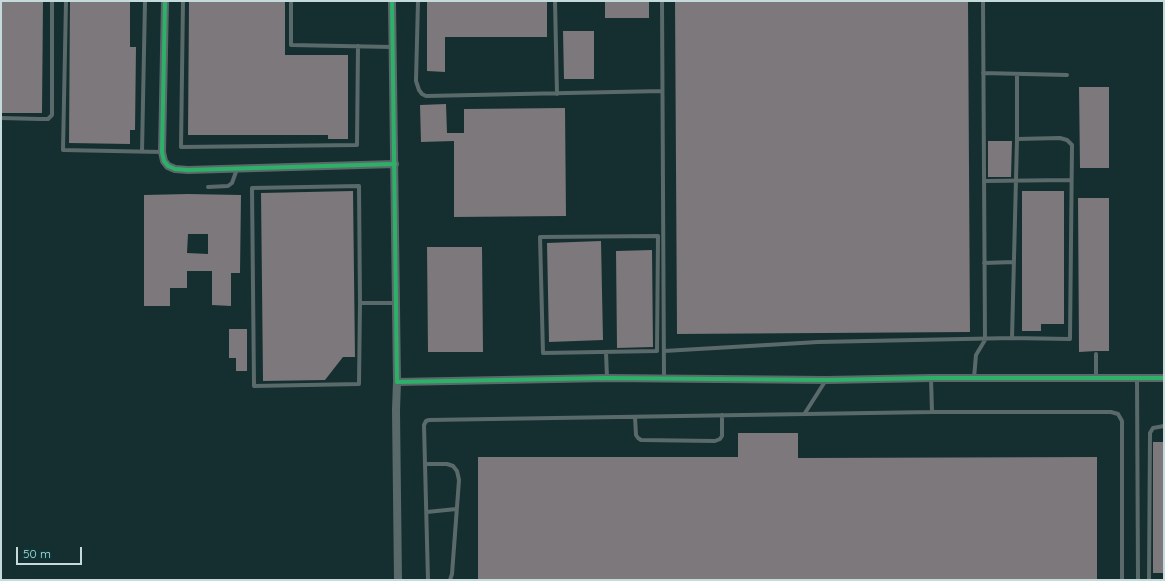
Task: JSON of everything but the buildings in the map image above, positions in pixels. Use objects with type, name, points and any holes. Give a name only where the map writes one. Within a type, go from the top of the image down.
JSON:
[{"type":"street","points":[[165,1],[162,152],[164,161],[168,166],[175,169],[237,169],[395,164]]},
{"type":"street","points":[[392,1],[395,164],[398,580]]},
{"type":"street","points":[[397,382],[607,378],[827,380],[931,378],[1164,378]]},
{"type":"lane","points":[[1,118],[48,119],[52,115],[52,1]]},
{"type":"lane","points":[[66,1],[63,150],[162,152]]},
{"type":"lane","points":[[142,152],[145,1]]},
{"type":"lane","points":[[183,1],[182,147],[357,145],[358,46]]},
{"type":"lane","points":[[291,1],[291,45],[393,46]]},
{"type":"lane","points":[[418,1],[416,81],[417,87],[422,94],[432,96],[662,91]]},
{"type":"lane","points":[[556,1],[557,94]]},
{"type":"lane","points":[[662,1],[664,378]]},
{"type":"lane","points":[[974,379],[976,355],[985,340],[983,1]]},
{"type":"lane","points":[[983,73],[1068,75]]},
{"type":"lane","points":[[1012,338],[1017,140],[1017,74]]},
{"type":"lane","points":[[664,351],[818,342],[985,340],[1012,338],[1070,339],[1070,180],[1072,146],[1067,140],[1060,138],[1017,140]]},
{"type":"lane","points":[[208,187],[228,186],[232,184],[237,169]]},
{"type":"lane","points":[[984,181],[1070,180]]},
{"type":"lane","points":[[359,186],[360,303],[359,384],[254,386],[252,188],[359,186]]},
{"type":"lane","points":[[658,236],[657,351],[606,352],[543,353],[540,237],[658,236]]},
{"type":"lane","points":[[984,262],[1014,262]]},
{"type":"lane","points":[[360,303],[395,302]]},
{"type":"lane","points":[[606,352],[607,378]]},
{"type":"lane","points":[[1096,354],[1096,378]]},
{"type":"lane","points":[[931,378],[932,412]]},
{"type":"lane","points":[[1137,378],[1138,580]]},
{"type":"lane","points":[[806,413],[827,380]]},
{"type":"lane","points":[[428,580],[424,426],[429,420],[806,413],[1111,412],[1118,414],[1122,421],[1122,580]]},
{"type":"lane","points":[[635,417],[636,436],[641,440],[715,441],[720,439],[722,436],[722,415]]},
{"type":"lane","points":[[1149,580],[1150,433],[1153,428],[1164,426]]},
{"type":"lane","points":[[425,464],[447,464],[453,466],[457,471],[459,480],[452,574],[450,580]]},
{"type":"lane","points":[[427,512],[456,509]]},
{"type":"cycle path","points":[[165,1],[162,152],[164,161],[168,166],[175,169],[188,170],[395,164]]},
{"type":"cycle path","points":[[392,1],[397,382],[607,378],[827,380],[931,378],[1164,378]]}]
